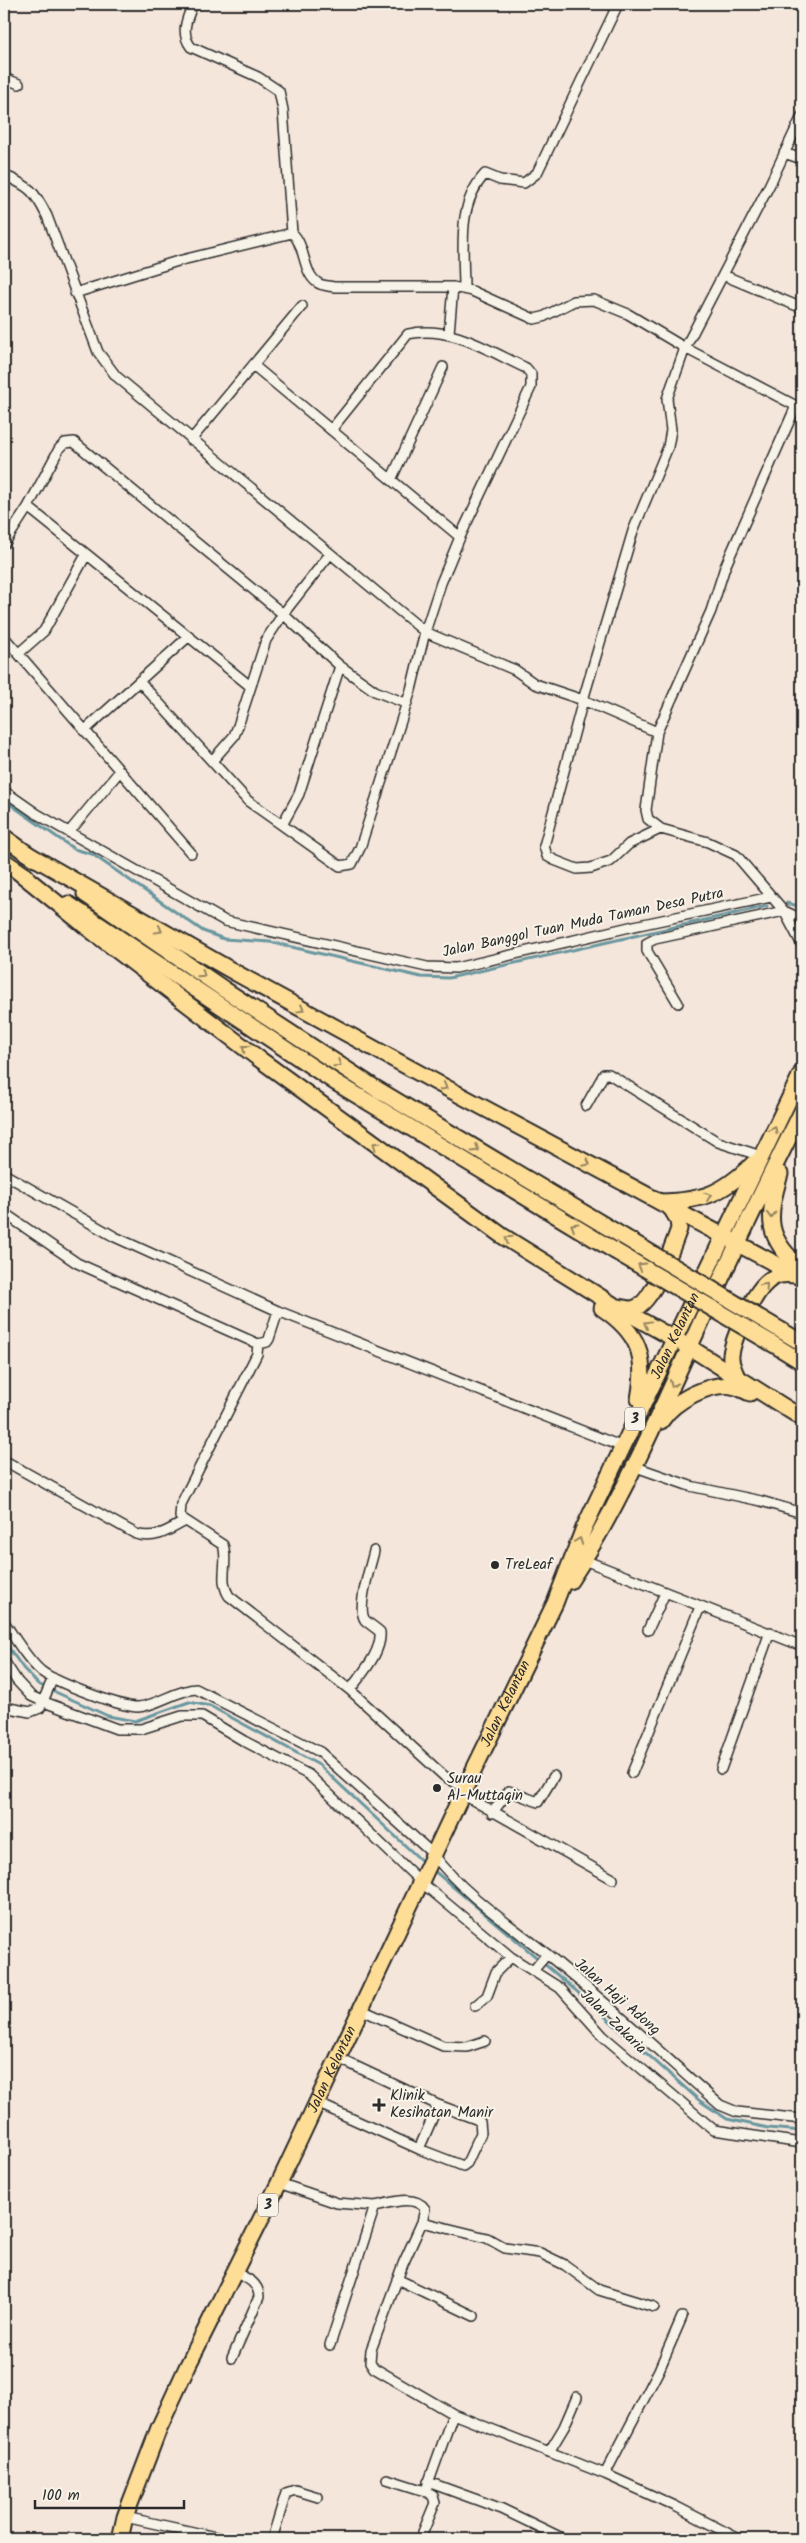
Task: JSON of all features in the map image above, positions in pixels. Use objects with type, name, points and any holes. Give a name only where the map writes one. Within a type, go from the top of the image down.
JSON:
[{"type":"main road","points":[[4,837],[225,990],[375,1088],[802,1343]]},
{"type":"main road","points":[[26,853],[254,983],[722,1237],[801,1274]]},
{"type":"main road","points":[[9,865],[335,1082],[615,1252],[802,1362]]},
{"type":"main road","points":[[9,865],[93,932],[313,1100],[538,1259],[615,1306],[689,1347],[798,1416]]},
{"type":"main road","name":"Jalan Kelantan","points":[[120,2539],[126,2517],[159,2428],[279,2183],[362,2010],[427,1868],[555,1603],[584,1528],[802,1072]]},
{"type":"main road","name":"Jalan Kelantan","points":[[555,1603],[584,1560],[636,1467],[737,1244],[802,1111]]},
{"type":"main road","points":[[791,1134],[772,1200],[771,1223],[778,1246],[801,1274]]},
{"type":"main road","points":[[665,1205],[697,1199],[723,1190],[762,1156]]},
{"type":"main road","points":[[615,1306],[632,1309],[641,1305],[651,1293],[680,1229],[678,1220],[665,1205]]},
{"type":"main road","points":[[538,1259],[567,1285],[617,1318],[627,1328],[642,1357],[642,1382],[636,1418]]},
{"type":"main road","points":[[737,1378],[732,1366],[731,1356],[737,1335],[760,1291],[767,1282],[782,1274],[801,1274]]},
{"type":"main road","points":[[642,1452],[663,1417],[686,1397],[710,1388],[734,1386],[798,1416]]},
{"type":"street","points":[[193,4],[185,33],[186,42],[258,77],[279,91],[283,110],[292,233],[297,238],[310,273],[318,284],[334,287],[454,287],[464,289],[534,319],[543,318],[574,301],[594,300],[628,314],[685,348],[799,408],[725,566],[711,611],[657,732],[646,810],[648,819],[660,829],[708,842],[736,855],[748,866],[784,911],[802,945]]},
{"type":"street","points":[[464,289],[464,222],[468,201],[475,187],[486,174],[500,180],[524,183],[537,172],[618,4]]},
{"type":"street","points":[[4,78],[19,84]]},
{"type":"street","points":[[660,829],[629,844],[611,861],[591,868],[576,869],[547,856],[545,839],[583,700],[633,531],[668,447],[670,430],[667,399],[685,348],[802,116]]},
{"type":"street","points":[[784,153],[802,159]]},
{"type":"street","points":[[4,176],[26,185],[38,198],[47,216],[98,352],[116,376],[191,440],[425,632],[515,670],[535,684],[583,700],[657,732]]},
{"type":"street","points":[[75,294],[178,261],[292,233]]},
{"type":"street","points":[[723,275],[802,308]]},
{"type":"street","points":[[449,333],[454,287]]},
{"type":"street","points":[[191,440],[302,306]]},
{"type":"street","points":[[139,681],[248,802],[340,866],[352,864],[360,848],[405,703],[411,690],[425,632],[460,537],[531,388],[531,374],[526,368],[449,333],[422,330],[408,334],[332,430]]},
{"type":"street","points":[[253,365],[460,537]]},
{"type":"street","points":[[391,480],[443,367]]},
{"type":"street","points":[[4,544],[28,507],[59,449],[65,443],[74,442],[282,614],[340,666],[376,691],[405,703]]},
{"type":"street","points":[[28,507],[250,686]]},
{"type":"street","points":[[212,761],[234,736],[266,640],[282,614],[330,554]]},
{"type":"street","points":[[19,654],[44,631],[86,555]]},
{"type":"street","points":[[4,637],[191,853]]},
{"type":"street","points":[[84,730],[188,637]]},
{"type":"street","points":[[282,825],[298,794],[340,666]]},
{"type":"street","points":[[70,831],[119,772]]},
{"type":"street","name":"Jalan Banggol Tuan Muda Taman Desa Putra","points":[[4,791],[37,814],[70,831],[229,923],[338,949],[442,969],[456,968],[626,928],[771,897]]},
{"type":"street","points":[[678,1003],[648,951],[648,943],[655,939],[784,911],[802,919]]},
{"type":"street","points":[[586,1106],[604,1074],[609,1074],[718,1142],[762,1156]]},
{"type":"street","points":[[4,1174],[115,1237],[277,1314],[623,1447]]},
{"type":"street","points":[[4,1214],[77,1263],[258,1344],[267,1342],[269,1339],[277,1314]]},
{"type":"street","points":[[258,1344],[257,1354],[181,1504],[179,1514],[185,1521],[223,1545],[226,1554],[223,1588],[228,1596],[350,1690],[444,1776],[492,1813],[613,1879]]},
{"type":"street","points":[[5,1461],[136,1534],[143,1536],[156,1535],[185,1521]]},
{"type":"street","points":[[636,1467],[690,1486],[761,1501],[802,1513]]},
{"type":"street","points":[[350,1690],[377,1650],[381,1640],[380,1632],[365,1619],[362,1612],[362,1602],[374,1551]]},
{"type":"street","points":[[584,1560],[802,1646]]},
{"type":"street","points":[[648,1630],[666,1593]]},
{"type":"street","points":[[632,1773],[700,1607]]},
{"type":"street","points":[[4,1622],[40,1670],[52,1680],[122,1705],[139,1707],[196,1688],[320,1752],[427,1868]]},
{"type":"street","points":[[721,1768],[770,1632]]},
{"type":"street","points":[[4,1661],[17,1681],[31,1696],[117,1729],[141,1729],[192,1714],[211,1720],[244,1741],[309,1775],[427,1868]]},
{"type":"street","points":[[4,1707],[30,1712],[40,1708],[52,1680]]},
{"type":"street","points":[[492,1813],[509,1790],[538,1802],[554,1776]]},
{"type":"street","name":"Jalan Haji Adong","points":[[427,1868],[448,1875],[720,2105],[737,2112],[802,2119]]},
{"type":"street","name":"Jalan Zakaria","points":[[427,1868],[511,1957],[535,1969],[560,1988],[603,2036],[714,2130],[802,2142]]},
{"type":"street","points":[[535,1969],[546,1956]]},
{"type":"street","points":[[475,2006],[487,1996],[496,1972],[511,1957]]},
{"type":"street","points":[[362,2010],[443,2046],[467,2047],[485,2041]]},
{"type":"street","points":[[317,2103],[462,2166],[467,2163],[481,2133],[480,2122],[476,2119],[438,2105],[338,2058]]},
{"type":"street","points":[[419,2148],[438,2105]]},
{"type":"street","points":[[279,2183],[337,2203],[376,2206],[406,2200],[416,2201],[425,2209],[422,2222],[397,2279],[371,2350],[370,2362],[374,2368],[453,2414],[605,2474],[675,2506],[740,2539]]},
{"type":"street","points":[[330,2345],[376,2206]]},
{"type":"street","points":[[422,2222],[487,2238],[505,2248],[540,2253],[565,2265],[599,2290],[654,2307]]},
{"type":"street","points":[[232,2358],[259,2297],[259,2290],[255,2283],[234,2272]]},
{"type":"street","points":[[397,2279],[474,2316]]},
{"type":"street","points":[[605,2474],[659,2370],[682,2317]]},
{"type":"street","points":[[549,2452],[564,2427],[577,2397]]},
{"type":"street","points":[[427,2486],[453,2414]]},
{"type":"street","points":[[387,2479],[427,2486],[502,2509],[564,2539]]},
{"type":"street","points":[[423,2532],[435,2503],[427,2486]]},
{"type":"street","points":[[272,2539],[286,2493],[295,2490],[318,2497]]},
{"type":"street","points":[[126,2517],[225,2539]]},
{"type":"waterway","points":[[4,800],[74,849],[92,854],[203,931],[224,939],[270,942],[421,977],[449,978],[767,906]]},
{"type":"waterway","points":[[787,903],[802,907]]},
{"type":"waterway","points":[[4,1641],[23,1668],[38,1684],[108,1716],[135,1721],[189,1702],[210,1706],[319,1765],[425,1864]]},
{"type":"waterway","points":[[432,1869],[574,1989],[700,2101],[727,2119],[768,2128],[802,2131]]},
{"type":"place","name":"TreLeaf","points":[[495,1565]]},
{"type":"place","name":"Surau Al-Muttaqin","points":[[437,1788]]},
{"type":"place","name":"Klinik Kesihatan Manir","points":[[379,2105]]}]
